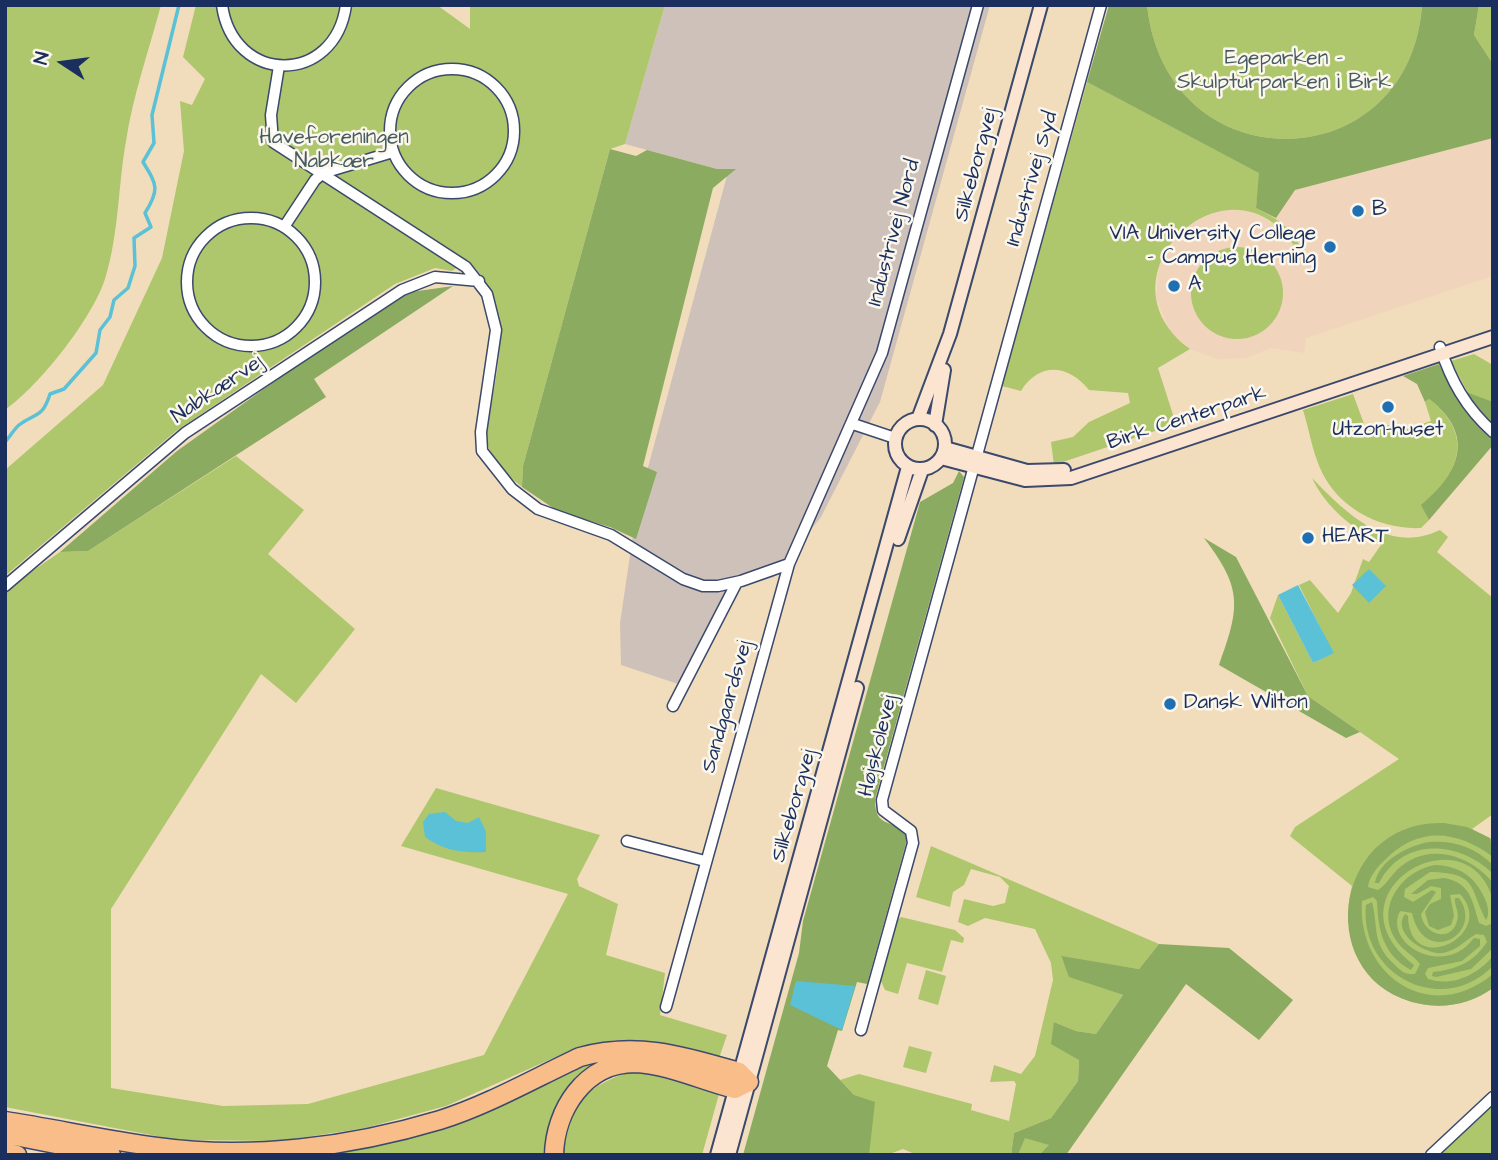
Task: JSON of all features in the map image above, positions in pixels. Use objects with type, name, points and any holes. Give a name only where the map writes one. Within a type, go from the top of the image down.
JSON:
[{"type":"highway","points":[[5,1121],[158,1147],[212,1151],[279,1150],[349,1142],[443,1119],[580,1058],[601,1052],[628,1048],[652,1051],[741,1081]]},
{"type":"highway","points":[[554,1155],[556,1128],[565,1105],[582,1085],[603,1072],[637,1063],[741,1081]]},
{"type":"highway","points":[[5,1134],[111,1155]]},
{"type":"highway","points":[[5,1153],[17,1155]]},
{"type":"main road","name":"Silkeborgvej","points":[[918,419],[950,334],[1041,5]]},
{"type":"main road","name":"Birk Centerpark","points":[[1441,351],[1493,329]]},
{"type":"main road","name":"Silkeborgvej","points":[[936,425],[950,334]]},
{"type":"main road","name":"Birk Centerpark","points":[[943,453],[1027,471],[1071,469],[1441,351],[1493,337]]},
{"type":"main road","points":[[918,419],[936,425],[942,433],[943,453],[922,470],[908,467],[897,456],[895,438],[903,426],[918,419]]},
{"type":"main road","name":"Silkeborgvej","points":[[729,1155],[741,1081],[908,467]]},
{"type":"main road","name":"Silkeborgvej","points":[[717,1155],[741,1081],[899,535],[922,470]]},
{"type":"street","points":[[222,5],[226,28],[238,46],[255,59],[279,66],[298,65],[318,56],[334,41],[344,22],[346,5]]},
{"type":"street","name":"Industrivej Nord","points":[[853,424],[882,353],[978,5]]},
{"type":"street","name":"Industrivej Syd","points":[[975,462],[1101,5]]},
{"type":"street","points":[[279,66],[271,115],[273,142],[466,267],[479,281],[493,310],[496,330],[481,432],[482,451],[512,489],[538,509],[611,535],[682,579],[703,586],[737,582],[789,564]]},
{"type":"street","points":[[445,69],[464,69],[482,75],[497,86],[508,101],[514,119],[515,138],[505,164],[486,184],[469,192],[450,194],[424,186],[402,169],[393,152],[390,134],[392,115],[399,98],[411,83],[427,74],[445,69]]},
{"type":"street","points":[[284,227],[323,173],[393,152]]},
{"type":"street","points":[[241,219],[263,219],[284,227],[301,241],[312,261],[315,283],[311,305],[300,324],[283,338],[262,345],[239,345],[219,337],[201,323],[191,303],[187,281],[191,259],[202,240],[220,226],[241,219]]},
{"type":"street","name":"Nabkærvej","points":[[5,586],[185,433],[402,290],[435,277],[479,281]]},
{"type":"street","points":[[1441,351],[1448,371],[1473,415],[1493,432]]},
{"type":"street","points":[[853,424],[895,438]]},
{"type":"street","name":"Sandgaardsvej","points":[[666,1007],[789,564],[853,424]]},
{"type":"street","name":"Højskolevej","points":[[861,1030],[913,843],[911,831],[889,817],[883,810],[882,800],[975,462]]},
{"type":"street","name":"Sandgaardsvej","points":[[673,706],[737,582]]},
{"type":"street","points":[[627,841],[705,861]]},
{"type":"street","points":[[1431,1155],[1493,1097]]},
{"type":"shaded area","points":[[665,5],[990,5],[880,402],[821,517],[774,577],[726,591],[678,684],[621,665],[620,623],[637,508],[728,172],[625,144]]},
{"type":"shaded area","name":"VIA University College - Campus Herning","points":[[1493,138],[1493,276],[1306,338],[1304,353],[1271,348],[1246,358],[1217,359],[1190,349],[1169,331],[1156,297],[1159,266],[1171,241],[1200,216],[1226,210],[1246,210],[1295,190]]},
{"type":"green space","points":[[5,5],[161,5],[129,124],[116,227],[105,279],[89,313],[63,350],[34,385],[5,410]]},
{"type":"green space","name":"Haveforeningen Nabkær","points":[[196,5],[437,5],[470,29],[470,5],[665,5],[625,144],[610,149],[523,466],[522,487],[493,458],[487,443],[486,434],[498,364],[499,321],[494,300],[484,280],[468,260],[452,271],[435,268],[395,284],[176,431],[5,576],[5,470],[103,385],[162,258],[184,151],[180,101],[192,105],[205,79],[183,57]]},
{"type":"green space","points":[[1109,5],[1147,5],[1164,64],[1196,106],[1239,131],[1287,139],[1335,130],[1377,105],[1408,63],[1422,5],[1479,5],[1474,35],[1493,64],[1493,138],[1295,190],[1276,218],[1256,208],[1259,173],[1087,82]]},
{"type":"green space","name":"Egeparken - Skulpturparken i Birk","points":[[1147,5],[1422,5],[1408,63],[1377,105],[1335,130],[1287,139],[1239,131],[1196,106],[1164,64]]},
{"type":"green space","points":[[1479,5],[1493,5],[1493,64],[1474,35]]},
{"type":"green space","points":[[1087,82],[1260,173],[1256,208],[1288,230],[1299,243],[1308,263],[1305,265],[1278,227],[1247,211],[1214,213],[1186,228],[1165,254],[1156,285],[1163,318],[1190,349],[1158,368],[1176,424],[1054,465],[1051,442],[1073,437],[1089,422],[1130,403],[1128,393],[1089,390],[1081,381],[1063,371],[1045,371],[1036,375],[1021,391],[1002,386]]},
{"type":"green space","points":[[610,149],[636,156],[647,150],[717,169],[736,169],[713,188],[643,466],[657,472],[636,539],[610,527],[559,512],[522,487],[523,466]]},
{"type":"green space","points":[[1237,247],[1263,255],[1275,267],[1283,293],[1275,319],[1263,331],[1237,339],[1211,331],[1199,319],[1191,293],[1199,267],[1211,255]]},
{"type":"green space","points":[[453,286],[314,379],[326,397],[88,551],[60,552],[177,451],[404,293]]},
{"type":"green space","points":[[1474,354],[1493,365],[1493,424],[1477,410],[1451,361]]},
{"type":"green space","points":[[1439,364],[1463,404],[1493,440],[1493,445],[1429,520],[1421,505],[1446,479],[1457,453],[1457,439],[1444,412],[1429,399],[1425,402],[1417,384],[1403,376]]},
{"type":"green space","points":[[1466,392],[1493,402],[1493,424],[1477,410]]},
{"type":"green space","points":[[1353,394],[1367,432],[1389,425],[1392,434],[1431,421],[1425,402],[1429,399],[1443,412],[1452,426],[1457,439],[1457,453],[1446,479],[1422,505],[1429,520],[1421,528],[1390,525],[1362,514],[1337,495],[1320,468],[1303,410]]},
{"type":"green space","points":[[236,456],[304,510],[268,554],[355,629],[296,703],[261,674],[111,909],[111,1088],[223,1106],[308,1104],[484,1055],[568,894],[401,846],[436,788],[600,835],[577,879],[579,886],[618,904],[606,955],[665,973],[660,1015],[727,1035],[718,1061],[652,1041],[615,1040],[578,1047],[446,1106],[365,1128],[280,1141],[177,1140],[5,1107],[5,590],[60,552],[88,551]]},
{"type":"green space","points":[[959,471],[964,477],[875,799],[878,815],[907,834],[906,843],[867,984],[857,982],[842,1031],[838,1030],[827,1066],[854,1095],[875,1102],[869,1155],[743,1155],[799,953],[803,921],[920,502],[953,483]]},
{"type":"green space","points":[[1312,478],[1354,517],[1386,534],[1421,536],[1440,530],[1448,537],[1437,552],[1493,598],[1493,814],[1472,829],[1493,840],[1493,988],[1464,1002],[1436,1006],[1409,1001],[1386,988],[1367,970],[1354,945],[1348,917],[1352,886],[1290,836],[1295,827],[1399,759],[1308,696],[1270,618],[1278,595],[1313,663],[1333,653],[1299,585],[1310,580],[1338,613],[1351,593],[1363,559],[1369,562],[1381,545],[1341,516],[1325,499]]},
{"type":"green space","points":[[1204,538],[1236,557],[1308,696],[1360,732],[1346,738],[1219,665],[1231,628],[1234,599],[1226,571]]},
{"type":"green space","points":[[1444,823],[1467,827],[1490,838],[1493,857],[1466,841],[1452,837],[1424,837],[1411,841],[1385,860],[1374,872],[1368,887],[1378,890],[1397,870],[1421,856],[1447,855],[1460,858],[1483,873],[1493,883],[1493,900],[1478,873],[1457,861],[1432,861],[1409,871],[1391,889],[1383,912],[1390,938],[1414,965],[1411,970],[1394,957],[1384,941],[1377,901],[1373,897],[1362,901],[1364,928],[1372,951],[1385,971],[1402,985],[1423,994],[1446,995],[1469,989],[1493,974],[1493,988],[1477,998],[1459,1004],[1431,1005],[1421,1004],[1386,990],[1362,966],[1350,936],[1349,904],[1358,873],[1377,847],[1406,829]]},
{"type":"green space","points":[[1429,842],[1447,842],[1471,849],[1493,865],[1493,874],[1465,855],[1433,848],[1402,857],[1389,868],[1379,883],[1375,883],[1382,867],[1388,861],[1412,847]]},
{"type":"green space","points":[[931,846],[1159,944],[1139,969],[1061,957],[1070,977],[1123,995],[1096,1034],[1076,1031],[1054,1022],[1079,1060],[1078,1081],[1051,1118],[1014,1133],[1011,1155],[917,1155],[903,1149],[887,1155],[869,1155],[854,1095],[840,1080],[859,1074],[972,1104],[971,1110],[1009,1121],[1016,1084],[1014,1081],[990,1082],[994,1065],[1021,1074],[1035,1056],[1053,980],[1051,963],[1035,929],[985,918],[968,926],[958,922],[964,899],[993,906],[1005,903],[1009,886],[1000,877],[971,869],[964,885],[953,892],[950,907],[916,897]]},
{"type":"green space","points":[[1435,865],[1459,870],[1471,878],[1481,891],[1488,910],[1486,920],[1470,884],[1457,875],[1430,872],[1405,889],[1404,897],[1413,902],[1432,890],[1436,892],[1421,914],[1427,927],[1438,934],[1454,928],[1458,918],[1455,898],[1459,898],[1465,911],[1464,923],[1459,933],[1450,940],[1439,942],[1428,939],[1419,930],[1412,913],[1400,911],[1397,923],[1400,935],[1408,945],[1433,956],[1447,956],[1462,950],[1474,938],[1480,939],[1480,946],[1462,961],[1428,968],[1425,974],[1428,979],[1446,981],[1464,978],[1480,969],[1493,956],[1493,966],[1473,981],[1451,988],[1429,988],[1408,981],[1390,969],[1376,951],[1367,930],[1366,905],[1372,902],[1382,950],[1402,971],[1415,974],[1420,964],[1401,947],[1390,928],[1390,904],[1402,883],[1423,869]]},
{"type":"green space","points":[[1444,878],[1460,884],[1469,894],[1479,923],[1486,926],[1493,923],[1493,948],[1471,969],[1436,977],[1432,976],[1433,972],[1464,964],[1487,942],[1484,935],[1476,934],[1453,950],[1436,953],[1419,947],[1406,935],[1402,921],[1405,914],[1408,916],[1412,935],[1422,945],[1435,948],[1449,944],[1461,936],[1468,924],[1469,909],[1460,894],[1450,895],[1454,916],[1451,925],[1438,930],[1429,926],[1425,912],[1430,904],[1441,899],[1441,888],[1431,886],[1417,894],[1411,894],[1428,880]]},
{"type":"green space","points":[[901,917],[955,930],[964,938],[963,943],[951,940],[942,972],[907,963],[898,994],[885,990],[880,979],[896,921]]},
{"type":"green space","points":[[1159,944],[1229,948],[1293,1000],[1259,1040],[1186,984],[1066,1155],[1039,1155],[1049,1145],[1025,1138],[1018,1155],[1011,1155],[1014,1133],[1051,1118],[1078,1081],[1079,1060],[1051,1044],[1054,1022],[1076,1031],[1096,1034],[1123,995],[1069,977],[1061,956],[1139,969]]},
{"type":"green space","points":[[926,970],[946,976],[938,1005],[918,999]]},
{"type":"green space","points":[[909,1046],[932,1052],[926,1073],[903,1067]]},
{"type":"green space","points":[[618,1057],[578,1087],[560,1106],[545,1155],[302,1155],[354,1148],[585,1063]]},
{"type":"green space","points":[[635,1070],[719,1094],[702,1155],[561,1155],[568,1122],[582,1099],[604,1082]]},
{"type":"green space","points":[[1493,1104],[1493,1155],[1437,1155]]},
{"type":"green space","points":[[1025,1137],[1050,1145],[1039,1155],[1018,1155]]},
{"type":"water","points":[[1369,569],[1386,586],[1369,603],[1352,585]]},
{"type":"water","points":[[1298,585],[1334,653],[1313,663],[1278,595]]},
{"type":"water","points":[[445,812],[456,821],[468,823],[479,817],[486,832],[486,852],[454,850],[425,837],[423,822],[429,814]]},
{"type":"water","points":[[796,981],[855,986],[842,1030],[790,1005]]},
{"type":"waterway","points":[[5,442],[19,425],[41,411],[50,394],[64,389],[96,353],[100,330],[110,317],[114,300],[128,288],[135,266],[134,238],[151,227],[145,213],[155,187],[143,162],[154,143],[152,115],[179,5]]},
{"type":"place","name":"B","points":[[1358,211]]},
{"type":"place","name":"VIA University College - Campus Herning","points":[[1330,247]]},
{"type":"place","name":"A","points":[[1174,286]]},
{"type":"place","name":"Utzon-huset","points":[[1388,407]]},
{"type":"place","name":"HEART","points":[[1308,538]]},
{"type":"place","name":"Dansk Wilton","points":[[1170,704]]}]
